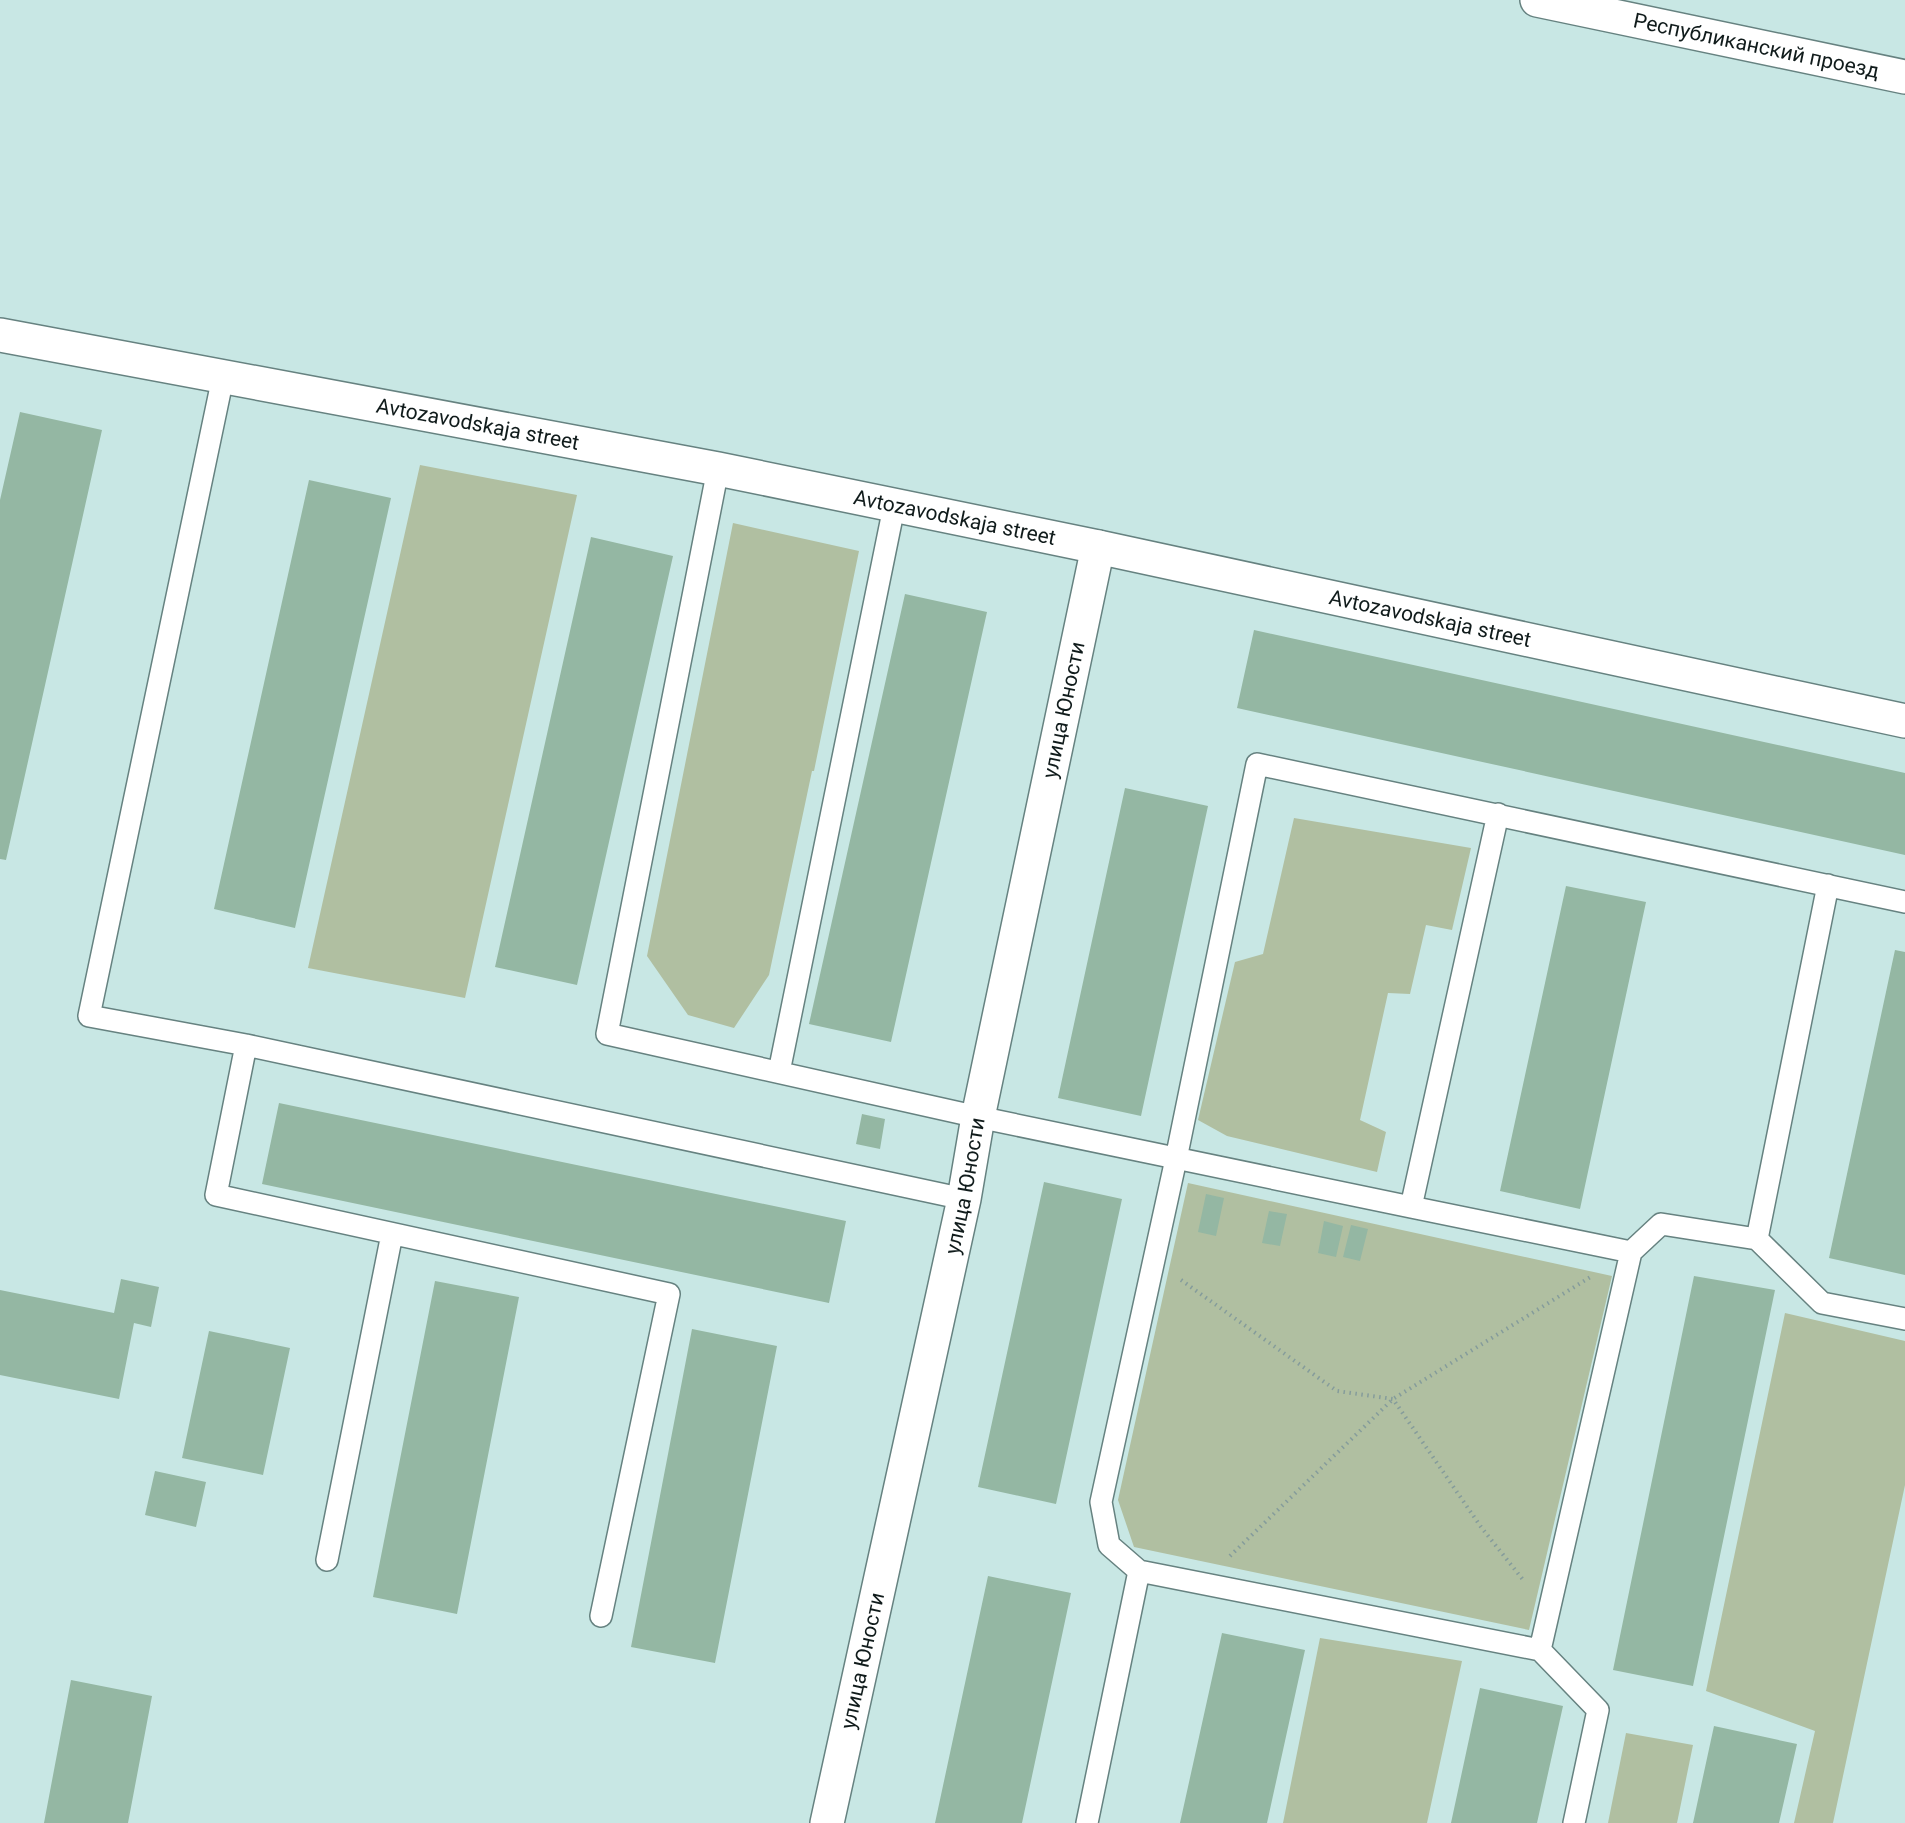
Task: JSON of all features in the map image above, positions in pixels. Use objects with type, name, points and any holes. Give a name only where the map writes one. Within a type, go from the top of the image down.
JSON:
[{"type":"street","name":"Республиканский проезд","points":[[1537,0],[1905,77]]},
{"type":"street","name":"Avtozavodskaja street","points":[[0,335],[718,469],[894,507],[1098,547],[1905,721]]},
{"type":"street","name":"улица Юности","points":[[827,1823],[964,1199],[978,1117],[1098,547]]},
{"type":"lane","points":[[223,377],[89,1016],[246,1045],[964,1199]]},
{"type":"lane","points":[[718,469],[607,1034],[978,1117],[1631,1252]]},
{"type":"lane","points":[[779,1072],[894,507]]},
{"type":"lane","points":[[1574,1823],[1598,1710],[1540,1650],[1139,1571],[1109,1545],[1101,1502],[1176,1159],[1257,764],[1905,902]]},
{"type":"lane","points":[[1411,1207],[1498,814]]},
{"type":"lane","points":[[1756,1239],[1828,885]]},
{"type":"lane","points":[[246,1045],[216,1195],[669,1294],[601,1616]]},
{"type":"lane","points":[[1540,1650],[1631,1252],[1661,1224],[1756,1239],[1822,1303],[1905,1319]]},
{"type":"lane","points":[[327,1560],[392,1234]]},
{"type":"lane","points":[[1087,1823],[1139,1571]]},
{"type":"path","points":[[1228,1558],[1393,1399],[1631,1252]]},
{"type":"path","points":[[1154,1261],[1337,1391],[1393,1399],[1481,1527],[1548,1613]]},
{"type":"green space","points":[[420,465],[577,495],[465,998],[308,968]]},
{"type":"green space","points":[[733,523],[859,551],[769,975],[734,1028],[688,1015],[647,956]]},
{"type":"green space","points":[[1294,818],[1471,848],[1452,930],[1426,925],[1410,994],[1388,993],[1360,1120],[1386,1132],[1377,1172],[1227,1136],[1198,1120],[1235,962],[1263,954]]},
{"type":"green space","points":[[1188,1183],[1612,1276],[1529,1630],[1134,1547],[1118,1500]]},
{"type":"green space","points":[[1785,1313],[1905,1341],[1905,1485],[1833,1823],[1794,1823],[1815,1731],[1706,1691]]},
{"type":"green space","points":[[1320,1638],[1462,1661],[1427,1823],[1283,1823]]},
{"type":"green space","points":[[1626,1733],[1693,1745],[1677,1823],[1608,1823]]},
{"type":"building","points":[[20,412],[102,430],[6,860],[0,859],[0,500]]},
{"type":"building","points":[[309,480],[391,498],[295,928],[214,909]]},
{"type":"building","points":[[591,537],[673,556],[577,985],[495,967]]},
{"type":"building","points":[[905,594],[987,612],[891,1042],[809,1024]]},
{"type":"building","points":[[1254,630],[1905,773],[1905,855],[1237,708]]},
{"type":"building","points":[[1125,788],[1208,806],[1141,1116],[1058,1098]]},
{"type":"building","points":[[1566,886],[1646,902],[1580,1209],[1500,1191]]},
{"type":"building","points":[[1895,950],[1905,952],[1905,1275],[1829,1258]]},
{"type":"building","points":[[279,1103],[846,1221],[829,1303],[262,1184]]},
{"type":"building","points":[[862,1114],[885,1119],[880,1149],[856,1144]]},
{"type":"building","points":[[1044,1182],[1122,1199],[1056,1504],[978,1487]]},
{"type":"building","points":[[1206,1194],[1224,1198],[1216,1236],[1198,1232]]},
{"type":"building","points":[[1269,1211],[1287,1214],[1280,1246],[1262,1243]]},
{"type":"building","points":[[1324,1221],[1343,1226],[1336,1257],[1318,1253]]},
{"type":"building","points":[[1351,1225],[1368,1229],[1360,1261],[1343,1257]]},
{"type":"building","points":[[1694,1276],[1775,1290],[1693,1686],[1613,1670]]},
{"type":"building","points":[[121,1279],[159,1287],[151,1327],[134,1323],[119,1399],[0,1375],[0,1290],[114,1313]]},
{"type":"building","points":[[435,1281],[519,1297],[457,1614],[373,1597]]},
{"type":"building","points":[[692,1329],[777,1346],[715,1663],[631,1647]]},
{"type":"building","points":[[209,1331],[290,1348],[263,1475],[182,1458]]},
{"type":"building","points":[[155,1471],[206,1482],[196,1527],[145,1515]]},
{"type":"building","points":[[988,1576],[1071,1593],[1022,1823],[935,1823]]},
{"type":"building","points":[[1222,1633],[1305,1650],[1267,1823],[1180,1823]]},
{"type":"building","points":[[71,1680],[152,1696],[128,1823],[44,1823]]},
{"type":"building","points":[[1480,1688],[1563,1706],[1537,1823],[1451,1823]]},
{"type":"building","points":[[1714,1726],[1797,1744],[1779,1823],[1693,1823]]}]
